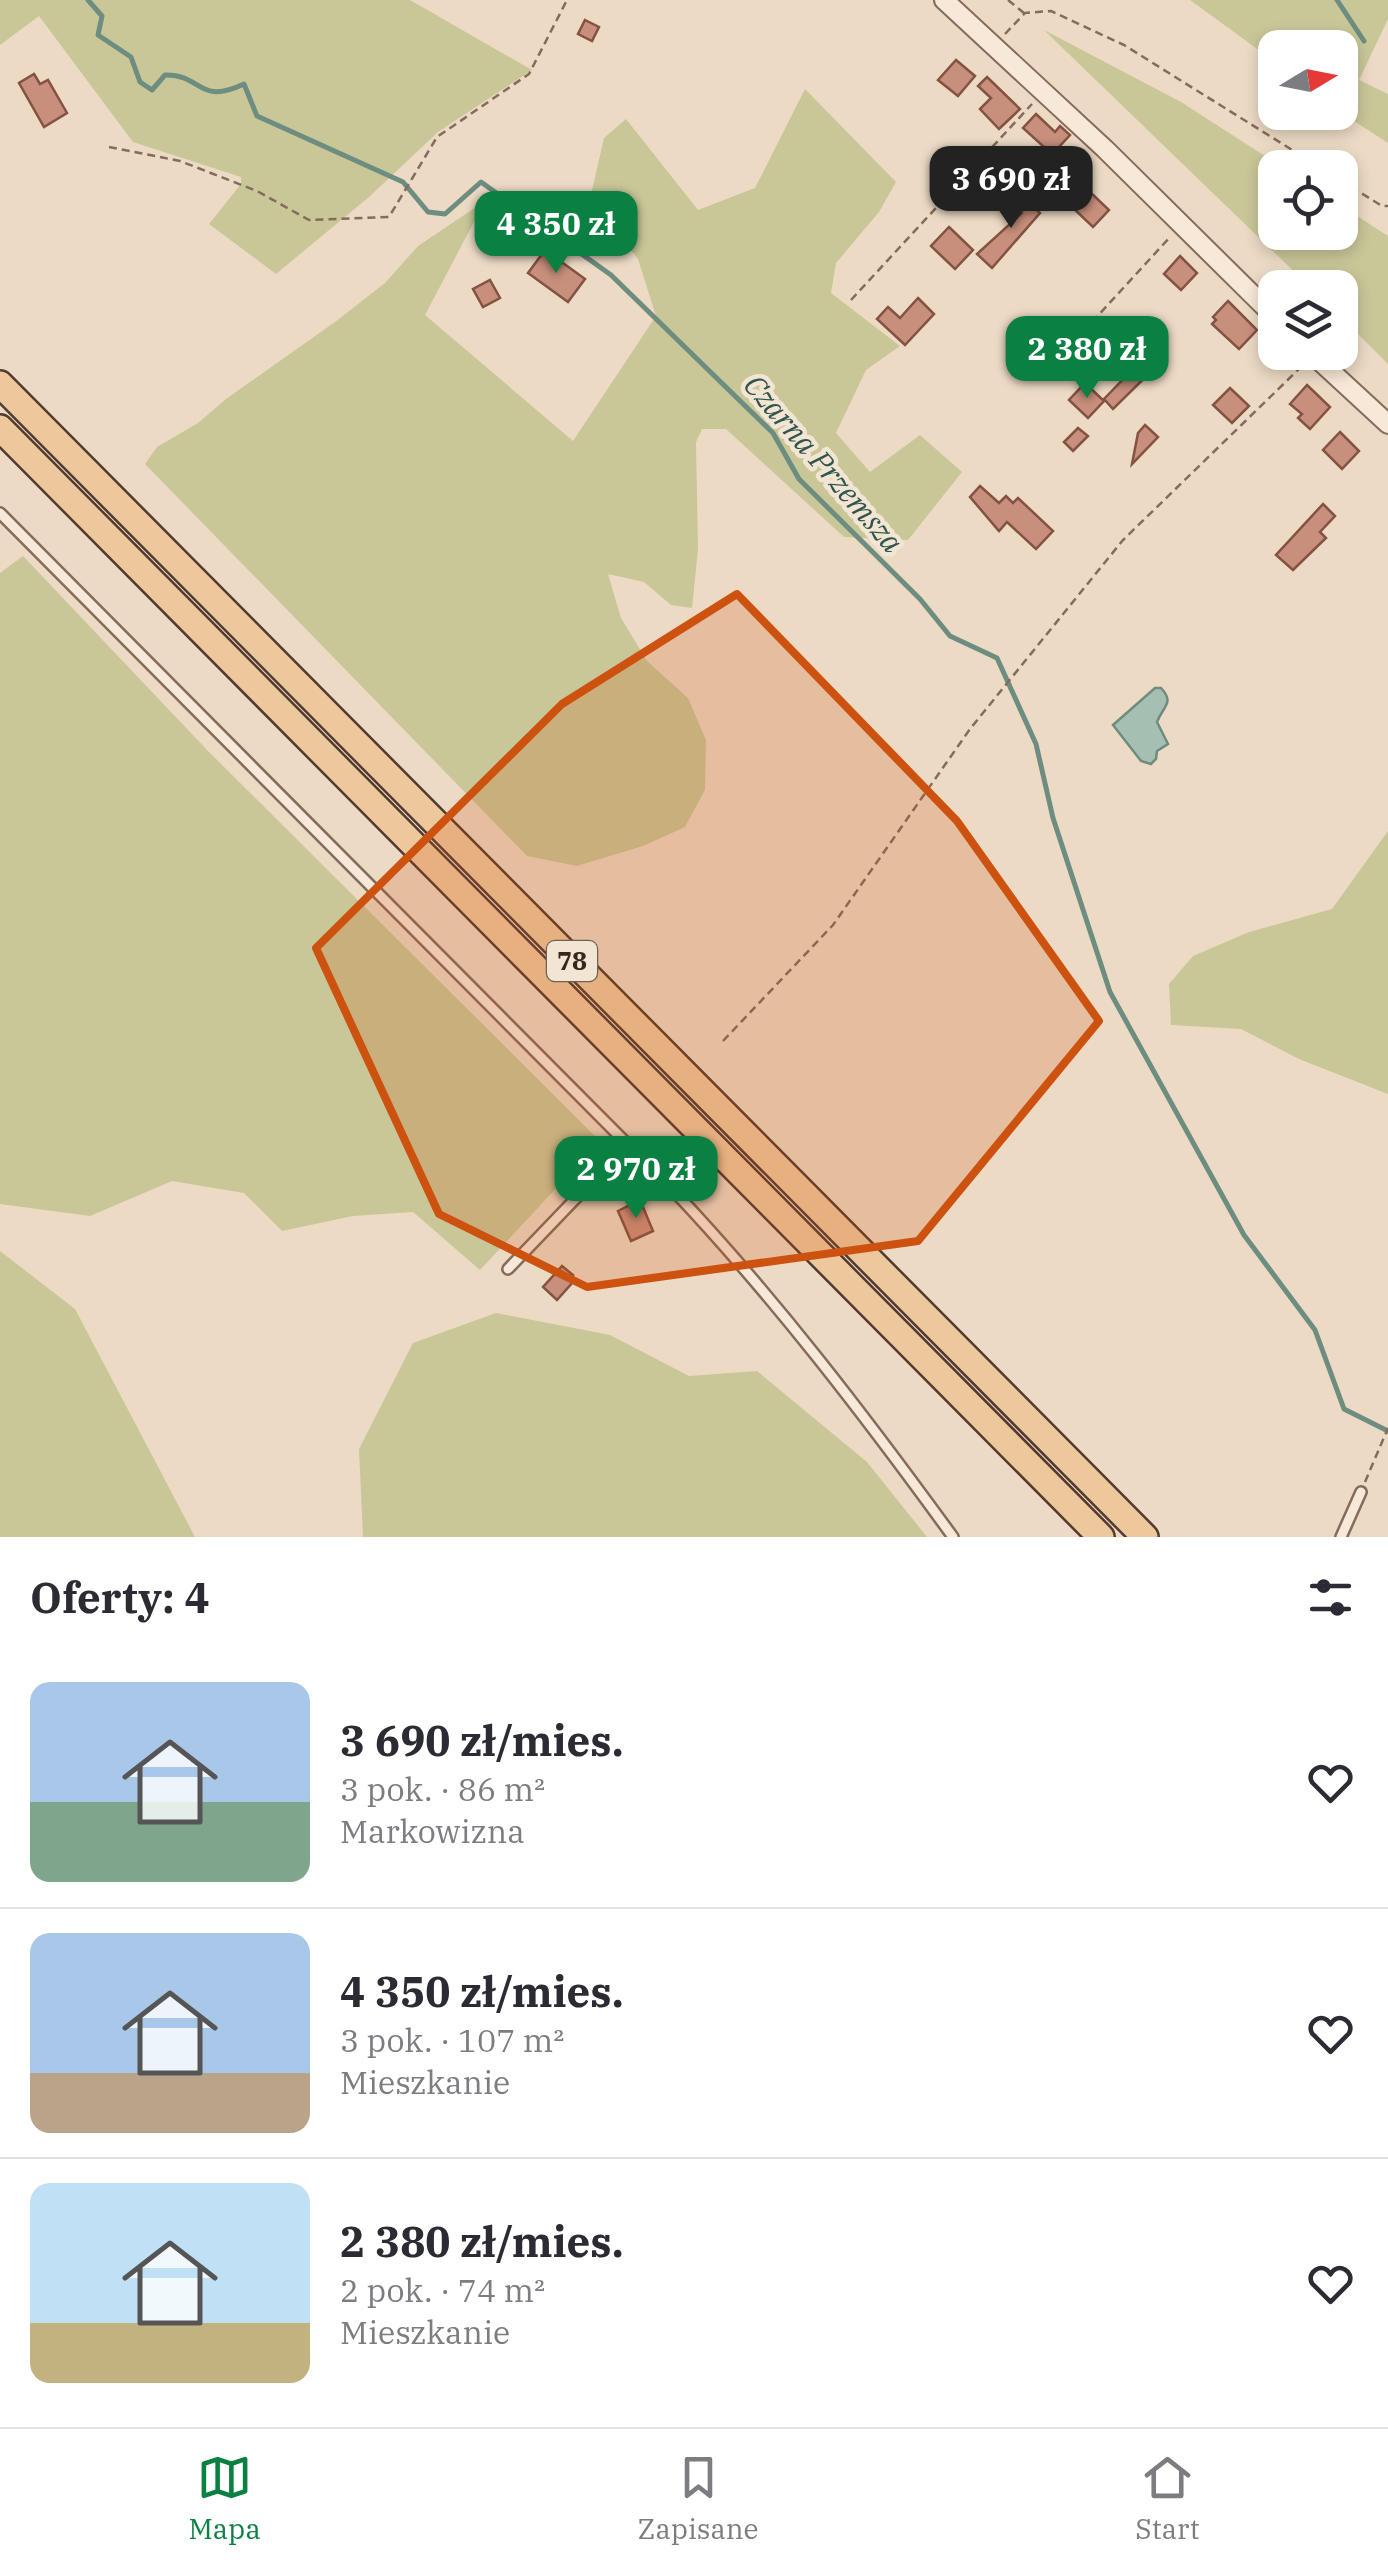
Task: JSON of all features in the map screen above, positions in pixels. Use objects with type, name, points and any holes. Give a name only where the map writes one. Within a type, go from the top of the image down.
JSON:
[{"type":"main road","name":"78","points":[[0,384],[1144,1537]]},
{"type":"main road","name":"78","points":[[0,428],[1101,1537]]},
{"type":"street","points":[[944,0],[1258,300]]},
{"type":"street","points":[[1329,370],[1388,424]]},
{"type":"lane","points":[[0,514],[628,1144],[744,1266],[851,1398],[953,1537]]},
{"type":"lane","points":[[508,1269],[628,1144]]},
{"type":"lane","points":[[1341,1537],[1361,1492]]},
{"type":"path","points":[[110,147],[180,161],[257,191],[309,220],[389,216],[437,137],[529,74],[567,0]]},
{"type":"path","points":[[1008,0],[1026,14]]},
{"type":"path","points":[[993,45],[1026,14],[1051,11],[1124,45],[1292,150]]},
{"type":"path","points":[[851,300],[1044,92]]},
{"type":"path","points":[[1358,191],[1388,206]]},
{"type":"path","points":[[1048,370],[1182,224]]},
{"type":"path","points":[[723,1040],[833,925],[970,729],[1123,540],[1295,370]]},
{"type":"path","points":[[1361,1492],[1388,1428]]},
{"type":"highlighted area","points":[[737,594],[957,821],[1099,1021],[918,1241],[587,1287],[439,1214],[316,948],[562,704]]},
{"type":"shaded area","points":[[0,0],[410,0],[532,70],[438,132],[369,197],[276,274],[209,224],[241,184],[241,177],[133,142],[39,16],[0,45]]},
{"type":"shaded area","points":[[1190,0],[1388,0],[1388,19],[1359,80],[1388,94],[1388,143],[1358,124],[1358,30],[1258,30],[1258,50]]},
{"type":"shaded area","points":[[1044,30],[1181,102],[1258,152],[1258,237]]},
{"type":"shaded area","points":[[805,89],[896,182],[879,212],[836,263],[831,293],[900,346],[866,370],[836,433],[870,472],[920,435],[962,472],[908,540],[844,537],[726,429],[702,429],[696,442],[698,549],[692,608],[671,605],[644,582],[608,574],[621,618],[647,661],[688,698],[706,740],[705,790],[685,827],[643,846],[577,866],[527,856],[145,464],[157,447],[198,423],[335,322],[385,283],[418,246],[485,201],[425,315],[573,441],[656,316],[638,259],[590,199],[604,138],[626,119],[698,210],[755,188]]},
{"type":"shaded area","points":[[1358,217],[1388,236],[1388,364],[1358,334],[1358,270],[1292,270],[1272,250],[1358,250]]},
{"type":"shaded area","points":[[23,556],[208,751],[600,1141],[480,1270],[413,1212],[353,1216],[282,1231],[244,1193],[172,1181],[90,1216],[0,1204],[0,573]]},
{"type":"shaded area","points":[[1155,688],[1161,688],[1167,697],[1157,722],[1168,744],[1157,751],[1151,764],[1141,761],[1113,725]]},
{"type":"shaded area","points":[[1388,831],[1388,1094],[1299,1059],[1241,1029],[1171,1025],[1169,984],[1193,956],[1249,932],[1332,909]]},
{"type":"shaded area","points":[[0,1251],[75,1309],[195,1537],[0,1537]]},
{"type":"shaded area","points":[[496,1313],[610,1335],[689,1376],[757,1371],[867,1462],[927,1537],[363,1537],[359,1449],[413,1343]]},
{"type":"building","points":[[585,20],[599,27],[592,41],[578,34]]},
{"type":"building","points":[[956,60],[975,76],[958,96],[938,80]]},
{"type":"building","points":[[34,74],[40,84],[48,80],[67,113],[44,127],[19,83]]},
{"type":"building","points":[[987,77],[1020,109],[999,129],[980,109],[991,98],[978,86]]},
{"type":"building","points":[[1036,114],[1055,132],[1060,126],[1070,135],[1045,162],[1036,153],[1043,146],[1023,128]]},
{"type":"building","points":[[1027,190],[1036,199],[1031,204],[1040,213],[992,268],[977,254],[1022,213],[1014,205]]},
{"type":"building","points":[[1090,192],[1109,210],[1093,227],[1074,209]]},
{"type":"building","points":[[949,227],[973,250],[955,269],[931,246]]},
{"type":"building","points":[[545,250],[585,279],[568,302],[528,273]]},
{"type":"building","points":[[1180,256],[1197,273],[1181,290],[1164,274]]},
{"type":"building","points":[[490,280],[500,298],[483,307],[473,289]]},
{"type":"building","points":[[918,298],[934,314],[905,345],[877,319],[888,307],[900,318]]},
{"type":"building","points":[[1228,301],[1257,330],[1239,349],[1212,324],[1216,320],[1213,317]]},
{"type":"building","points":[[1143,333],[1166,357],[1113,409],[1104,399],[1134,368],[1130,363],[1140,352],[1132,345]]},
{"type":"building","points":[[1032,334],[1051,356],[1040,366],[1020,344]]},
{"type":"building","points":[[1085,383],[1104,401],[1088,418],[1069,400]]},
{"type":"building","points":[[1307,385],[1330,407],[1310,429],[1298,418],[1302,414],[1290,404]]},
{"type":"building","points":[[1230,388],[1249,406],[1232,423],[1213,405]]},
{"type":"building","points":[[1145,425],[1158,437],[1132,464],[1138,433]]},
{"type":"building","points":[[1078,428],[1088,436],[1073,451],[1064,442]]},
{"type":"building","points":[[1340,432],[1359,451],[1342,469],[1323,450]]},
{"type":"building","points":[[980,486],[999,503],[1006,496],[1013,503],[1018,498],[1053,531],[1036,549],[1007,522],[999,531],[970,497]]},
{"type":"building","points":[[1323,504],[1335,516],[1320,532],[1326,538],[1293,570],[1276,555]]},
{"type":"building","points":[[640,1200],[653,1231],[631,1241],[618,1211]]},
{"type":"building","points":[[562,1266],[573,1275],[568,1280],[573,1282],[557,1300],[543,1287]]},
{"type":"waterway","name":"Czarna Przemsza","points":[[88,0],[102,16],[98,35],[131,57],[140,82],[152,90],[165,75],[187,79],[208,91],[229,90],[244,84],[257,116],[403,182],[428,212],[445,214],[481,182],[611,275],[773,433],[799,479],[920,599],[950,636],[997,658],[1036,744],[1053,818],[1110,992],[1244,1235],[1315,1330],[1344,1409],[1388,1431]]},
{"type":"waterway","points":[[1337,0],[1364,41]]}]
